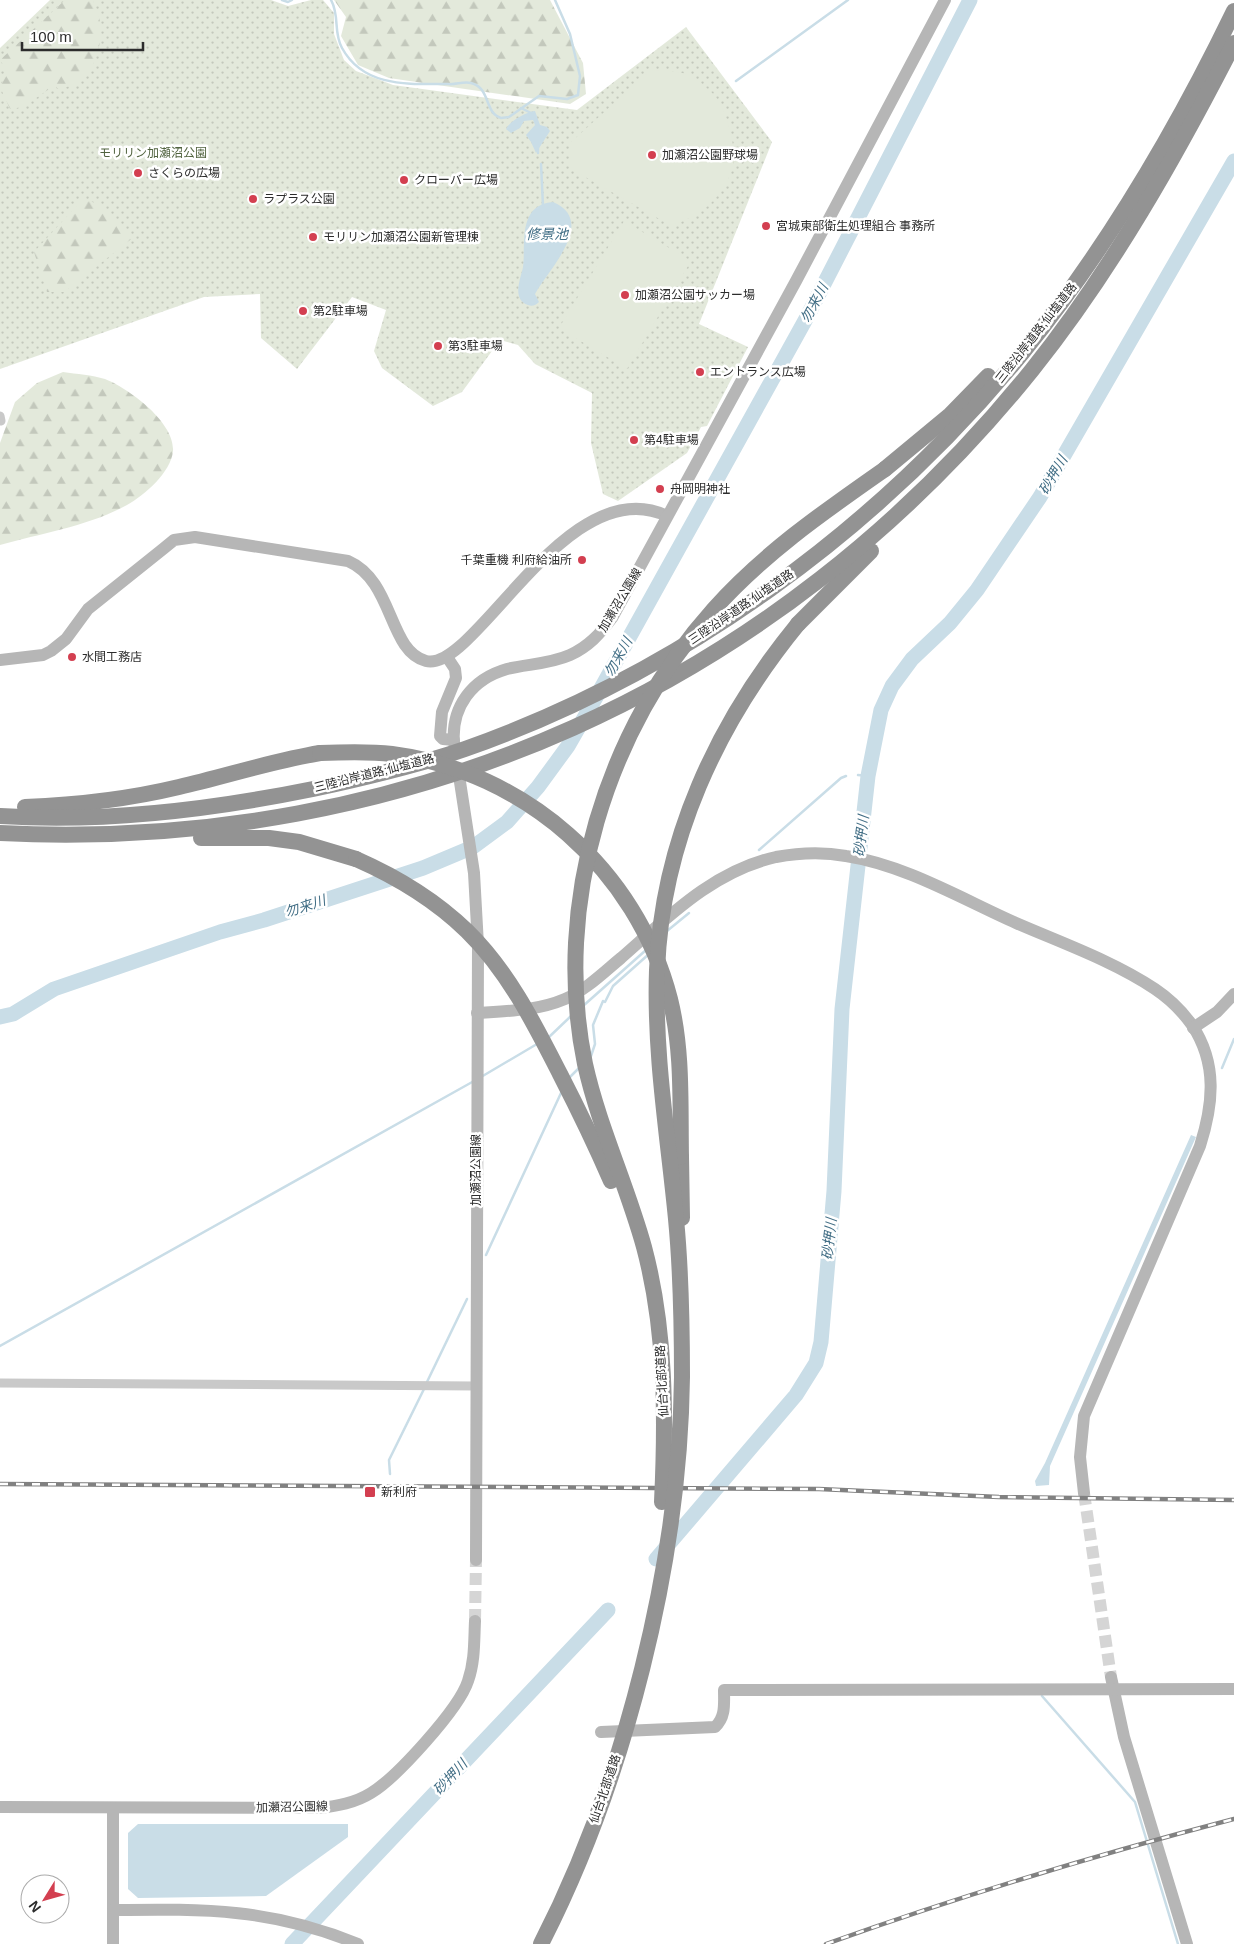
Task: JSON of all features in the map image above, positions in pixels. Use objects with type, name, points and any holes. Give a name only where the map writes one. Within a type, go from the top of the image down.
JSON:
[{"type":"highway","name":"三陸沿岸道路;仙塩道路","points":[[0,816],[73,817],[190,811],[343,782],[411,766],[457,744],[582,701],[665,657],[748,604],[822,549],[927,457],[990,390],[1051,316],[1118,218],[1195,89],[1234,11]]},
{"type":"highway","name":"三陸沿岸道路;仙塩道路","points":[[0,833],[102,836],[211,828],[265,821],[422,785],[482,765],[555,737],[631,701],[708,658],[784,608],[853,553],[917,495],[976,435],[1033,368],[1100,276],[1183,140],[1234,43]]},
{"type":"highway","points":[[657,1315],[644,1247],[594,1098],[585,1062],[576,990],[578,915],[584,877],[593,835],[619,757],[639,716],[660,680],[687,641],[715,608],[782,544],[892,464],[949,416],[1017,347],[1045,314],[1118,218]]},
{"type":"highway","points":[[682,1380],[680,1268],[660,1072],[657,1001],[660,934],[666,896],[684,824],[714,751],[754,683],[775,652],[823,598],[948,475],[1008,405],[1033,368]]},
{"type":"highway","points":[[0,807],[67,804],[127,797],[179,787],[268,762],[320,753],[369,752],[413,757],[453,768],[493,784],[532,806],[571,837],[609,876],[633,912],[644,932],[663,977],[673,1016],[678,1048],[684,1289],[682,1380]]},
{"type":"highway","points":[[102,836],[269,838],[308,844],[356,859],[416,889],[442,909],[467,931],[509,982],[549,1052],[604,1164],[637,1243],[657,1315]]},
{"type":"highway","name":"仙台北部道路","points":[[650,1627],[659,1563],[664,1476],[664,1390],[657,1315]]},
{"type":"highway","name":"仙台北部道路","points":[[541,1944],[574,1872],[605,1791],[628,1719],[650,1627],[670,1529],[682,1380]]},
{"type":"street","name":"加瀬沼公園線","points":[[457,744],[454,726],[458,709],[464,698],[478,683],[507,669],[570,655],[599,634],[619,606],[945,0]]},
{"type":"street","points":[[0,660],[43,654],[51,651],[66,639],[88,609],[174,540],[194,537],[348,561],[359,566],[377,585],[410,652],[429,662],[447,657],[470,637],[532,570],[585,527],[620,509],[637,507],[655,510],[668,516]]},
{"type":"street","points":[[447,657],[454,669],[456,678],[442,712],[440,736],[457,744]]},
{"type":"street","name":"加瀬沼公園線","points":[[460,782],[473,863],[478,945],[476,1560]]},
{"type":"street","points":[[477,1013],[515,1011],[547,1006],[567,999],[591,983],[685,902],[719,879],[740,869],[777,857],[809,854],[846,856],[896,870],[1133,976],[1169,999],[1193,1028],[1210,1067],[1212,1084],[1209,1118],[1200,1146],[1084,1416],[1080,1434],[1080,1457],[1084,1493]]},
{"type":"street","points":[[1193,1028],[1217,1012],[1234,994]]},
{"type":"street","points":[[0,1383],[476,1386]]},
{"type":"street","name":"加瀬沼公園線","points":[[0,1807],[319,1808],[336,1806],[363,1798],[387,1781],[444,1721],[460,1700],[474,1663],[475,1620]]},
{"type":"street","points":[[1112,1683],[1124,1737],[1188,1944]]},
{"type":"street","points":[[601,1732],[715,1727],[720,1722],[724,1713],[724,1690],[1112,1683],[1234,1689]]},
{"type":"street","points":[[113,1808],[113,1944]]},
{"type":"street","points":[[113,1910],[215,1910],[247,1913],[292,1921],[358,1944]]},
{"type":"green space","name":"モリリン加瀬沼公園","points":[[50,0],[271,0],[288,6],[311,0],[323,0],[334,13],[334,34],[344,60],[356,71],[393,85],[577,110],[686,27],[772,142],[699,324],[748,347],[707,426],[701,427],[687,453],[618,501],[603,494],[591,443],[592,393],[535,364],[518,345],[500,340],[462,392],[433,406],[382,368],[374,351],[386,310],[352,297],[297,369],[261,338],[260,294],[204,297],[0,369],[0,48]]},
{"type":"green space","points":[[65,0],[93,0],[100,23],[101,36],[98,51],[90,70],[85,78],[78,83],[58,89],[55,85],[23,107],[10,109],[1,89],[5,68],[0,60]]},
{"type":"green space","points":[[334,0],[550,0],[583,63],[586,94],[570,104],[389,78],[358,65],[341,36],[346,17]]},
{"type":"green space","name":"加瀬沼公園野球場","points":[[651,70],[682,73],[692,77],[710,91],[718,100],[725,114],[734,151],[733,166],[718,196],[701,211],[681,222],[670,225],[571,169],[571,142]]},
{"type":"green space","points":[[83,199],[97,204],[104,209],[134,237],[64,292],[47,292],[34,252]]},
{"type":"green space","name":"加瀬沼公園サッカー場","points":[[624,221],[691,261],[627,369],[559,328]]},
{"type":"green space","points":[[63,372],[105,379],[115,383],[137,398],[158,418],[166,429],[172,440],[173,451],[171,459],[168,467],[156,482],[127,505],[81,524],[0,545],[0,443],[15,402],[37,383]]},
{"type":"water","points":[[535,111],[540,125],[547,127],[550,131],[536,153],[526,135],[535,125],[533,120],[524,121],[520,128],[511,133],[506,129],[519,117]]},
{"type":"water","name":"修景池","points":[[553,202],[566,210],[571,221],[571,233],[566,246],[535,294],[539,302],[529,306],[523,302],[518,293],[523,267],[524,237],[528,218],[541,205]]},
{"type":"water","points":[[1191,1135],[1196,1137],[1050,1466],[1049,1485],[1036,1486],[1035,1481],[1045,1463]]},
{"type":"water","points":[[138,1824],[348,1824],[348,1837],[266,1896],[138,1898],[128,1889],[128,1833]]},
{"type":"waterway","points":[[282,0],[288,2],[292,0]]},
{"type":"waterway","points":[[331,0],[334,6],[339,42],[351,61],[362,70],[375,77],[403,83],[471,83],[482,90],[492,111],[501,118],[509,117],[539,96],[567,99],[578,95],[580,76],[570,34],[555,0]]},
{"type":"waterway","points":[[736,81],[848,0]]},
{"type":"waterway","name":"勿来川","points":[[0,1017],[13,1014],[54,989],[220,932],[264,920],[423,868],[473,847],[507,822],[538,787],[568,746],[599,692],[807,317],[970,0]]},
{"type":"waterway","points":[[521,108],[531,113]]},
{"type":"waterway","points":[[538,146],[538,153]]},
{"type":"waterway","name":"砂押川","points":[[656,1559],[796,1395],[816,1363],[821,1342],[834,1191],[842,1009],[868,776],[881,710],[892,686],[912,659],[950,623],[977,590],[1040,497],[1234,161]]},
{"type":"waterway","points":[[541,164],[543,206]]},
{"type":"waterway","points":[[858,775],[868,776]]},
{"type":"waterway","points":[[759,850],[841,778],[846,776]]},
{"type":"waterway","points":[[667,931],[689,913]]},
{"type":"waterway","points":[[583,1006],[646,950]]},
{"type":"waterway","points":[[591,1056],[595,1044],[593,1025],[603,1001],[605,1002],[613,986],[649,954]]},
{"type":"waterway","points":[[548,1038],[571,1016]]},
{"type":"waterway","points":[[1222,1068],[1234,1039]]},
{"type":"waterway","points":[[481,1077],[537,1044]]},
{"type":"waterway","points":[[568,1079],[580,1067]]},
{"type":"waterway","points":[[0,1346],[474,1081]]},
{"type":"waterway","points":[[486,1255],[561,1093]]},
{"type":"waterway","points":[[426,1384],[467,1299]]},
{"type":"waterway","points":[[390,1474],[389,1460],[424,1389]]},
{"type":"waterway","name":"砂押川","points":[[292,1944],[608,1610]]},
{"type":"waterway","points":[[1042,1696],[1135,1802],[1178,1944]]},
{"type":"tunnel","points":[[1084,1493],[1111,1677]]},
{"type":"tunnel","points":[[475,1621],[476,1560]]},
{"type":"railway","points":[[0,1484],[819,1489],[999,1497],[1234,1500]]},
{"type":"railway","points":[[826,1944],[1028,1877],[1234,1819]]},
{"type":"place","name":"加瀬沼公園野球場","points":[[652,155]]},
{"type":"place","name":"さくらの広場","points":[[138,173]]},
{"type":"place","name":"クローバー広場","points":[[404,180]]},
{"type":"place","name":"ラプラス公園","points":[[253,199]]},
{"type":"place","name":"宮城東部衛生処理組合 事務所","points":[[766,226]]},
{"type":"place","name":"モリリン加瀬沼公園新管理棟","points":[[313,237]]},
{"type":"place","name":"加瀬沼公園サッカー場","points":[[625,295]]},
{"type":"place","name":"第2駐車場","points":[[303,311]]},
{"type":"place","name":"第3駐車場","points":[[438,346]]},
{"type":"place","name":"エントランス広場","points":[[700,372]]},
{"type":"place","name":"第4駐車場","points":[[634,440]]},
{"type":"place","name":"舟岡明神社","points":[[660,489]]},
{"type":"place","name":"千葉重機 利府給油所","points":[[582,560]]},
{"type":"place","name":"水間工務店","points":[[72,657]]},
{"type":"place","name":"新利府","points":[[370,1492]]}]
